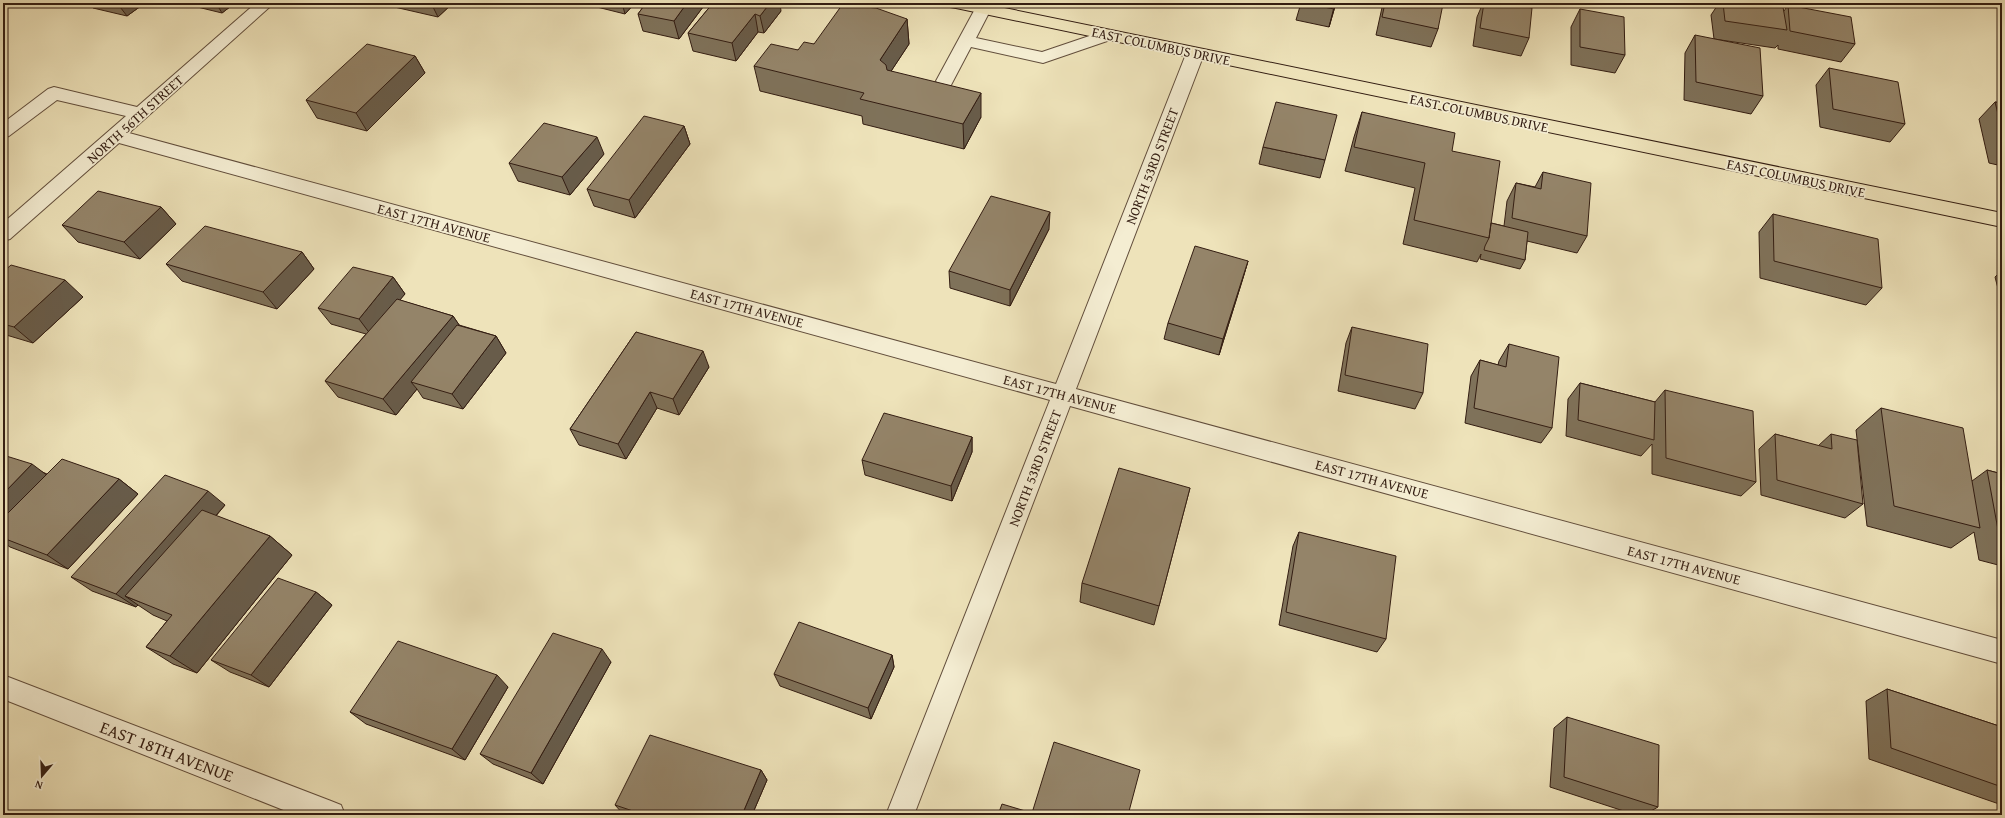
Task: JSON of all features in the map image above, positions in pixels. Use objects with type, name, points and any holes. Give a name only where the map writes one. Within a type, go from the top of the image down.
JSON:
[{"type":"main road","name":"EAST COLUMBUS DRIVE","points":[[969,5],[1195,54],[2002,220]]},
{"type":"street","name":"NORTH 56TH STREET","points":[[3,234],[117,136],[266,3]]},
{"type":"street","points":[[945,81],[967,41],[969,5]]},
{"type":"street","points":[[967,41],[1043,58],[1107,35]]},
{"type":"street","name":"NORTH 53RD STREET","points":[[900,815],[1195,54]]},
{"type":"street","points":[[3,132],[54,93],[141,114]]},
{"type":"street","name":"EAST 17TH AVENUE","points":[[117,136],[2002,652]]},
{"type":"street","name":"EAST 18TH AVENUE","points":[[3,687],[331,815]]},
{"type":"building","points":[[646,3],[687,3],[674,21],[638,14]]},
{"type":"building","points":[[713,3],[770,3],[760,16],[755,14],[732,43],[688,33]]},
{"type":"building","points":[[1304,3],[1335,3],[1334,9]]},
{"type":"building","points":[[1385,3],[1443,4],[1438,29],[1382,17]]},
{"type":"building","points":[[1484,3],[1505,3],[1532,8],[1529,38],[1480,28]]},
{"type":"building","points":[[1723,3],[1757,3],[1783,7],[1787,30],[1725,21]]},
{"type":"building","points":[[842,5],[876,8],[907,19],[880,60],[886,65],[887,70],[981,93],[963,124],[860,99],[864,93],[754,66],[771,44],[798,50],[804,42],[814,44]]},
{"type":"building","points":[[1788,5],[1851,17],[1855,44],[1790,31]]},
{"type":"building","points":[[1580,9],[1624,17],[1625,55],[1580,47]]},
{"type":"building","points":[[1695,35],[1760,48],[1763,96],[1696,82]]},
{"type":"building","points":[[367,44],[415,56],[356,113],[306,100]]},
{"type":"building","points":[[1829,68],[1898,82],[1905,124],[1833,109]]},
{"type":"building","points":[[1276,102],[1337,115],[1325,160],[1263,147]]},
{"type":"building","points":[[1995,102],[2002,103],[2002,130]]},
{"type":"building","points":[[1362,112],[1455,133],[1452,151],[1500,161],[1489,238],[1414,220],[1425,163],[1354,147]]},
{"type":"building","points":[[644,116],[684,126],[629,200],[587,189]]},
{"type":"building","points":[[544,123],[597,137],[562,177],[509,163]]},
{"type":"building","points":[[1543,172],[1591,183],[1587,236],[1512,218],[1516,183],[1541,189]]},
{"type":"building","points":[[98,191],[161,207],[124,242],[62,225]]},
{"type":"building","points":[[991,196],[1050,212],[1010,290],[949,271]]},
{"type":"building","points":[[1773,214],[1878,239],[1882,288],[1774,261]]},
{"type":"building","points":[[1491,223],[1528,232],[1525,260],[1484,250],[1489,238]]},
{"type":"building","points":[[205,226],[302,252],[263,292],[166,264]]},
{"type":"building","points":[[1195,246],[1248,261],[1223,339],[1168,323]]},
{"type":"building","points":[[11,265],[65,280],[14,327],[3,324],[3,272]]},
{"type":"building","points":[[353,267],[393,277],[359,319],[318,308]]},
{"type":"building","points":[[397,299],[453,316],[383,399],[325,381]]},
{"type":"building","points":[[457,325],[496,336],[452,394],[411,382]]},
{"type":"building","points":[[1352,327],[1428,344],[1423,393],[1345,375]]},
{"type":"building","points":[[636,332],[703,351],[673,399],[650,392],[618,444],[570,429]]},
{"type":"building","points":[[1509,344],[1559,357],[1552,428],[1474,408],[1480,360],[1506,367]]},
{"type":"building","points":[[1580,383],[1655,402],[1654,440],[1578,420]]},
{"type":"building","points":[[1665,390],[1753,411],[1756,482],[1666,458]]},
{"type":"building","points":[[1881,408],[1963,428],[1980,528],[1894,506]]},
{"type":"building","points":[[884,413],[972,437],[951,486],[862,460]]},
{"type":"building","points":[[1775,434],[1832,449],[1831,434],[1857,440],[1863,504],[1777,480]]},
{"type":"building","points":[[3,455],[32,464],[3,494]]},
{"type":"building","points":[[62,459],[119,479],[47,555],[3,538],[3,518]]},
{"type":"building","points":[[1119,468],[1190,488],[1159,606],[1082,583]]},
{"type":"building","points":[[1987,470],[2002,474],[2002,546],[2001,546]]},
{"type":"building","points":[[165,475],[208,491],[116,594],[71,577]]},
{"type":"building","points":[[202,510],[270,536],[170,656],[146,647],[172,615],[125,596]]},
{"type":"building","points":[[1299,532],[1396,556],[1386,639],[1286,612]]},
{"type":"building","points":[[278,578],[316,592],[251,675],[211,660]]},
{"type":"building","points":[[799,622],[892,655],[868,708],[774,674]]},
{"type":"building","points":[[553,633],[602,649],[531,773],[480,754]]},
{"type":"building","points":[[398,641],[497,675],[452,749],[350,712]]},
{"type":"building","points":[[1887,689],[2002,727],[2002,787],[1891,748]]},
{"type":"building","points":[[1567,717],[1659,745],[1658,807],[1564,777]]},
{"type":"building","points":[[650,735],[761,770],[742,815],[645,815],[615,805]]},
{"type":"building","points":[[1054,742],[1140,770],[1128,815],[998,815],[1002,804],[1032,813]]}]
